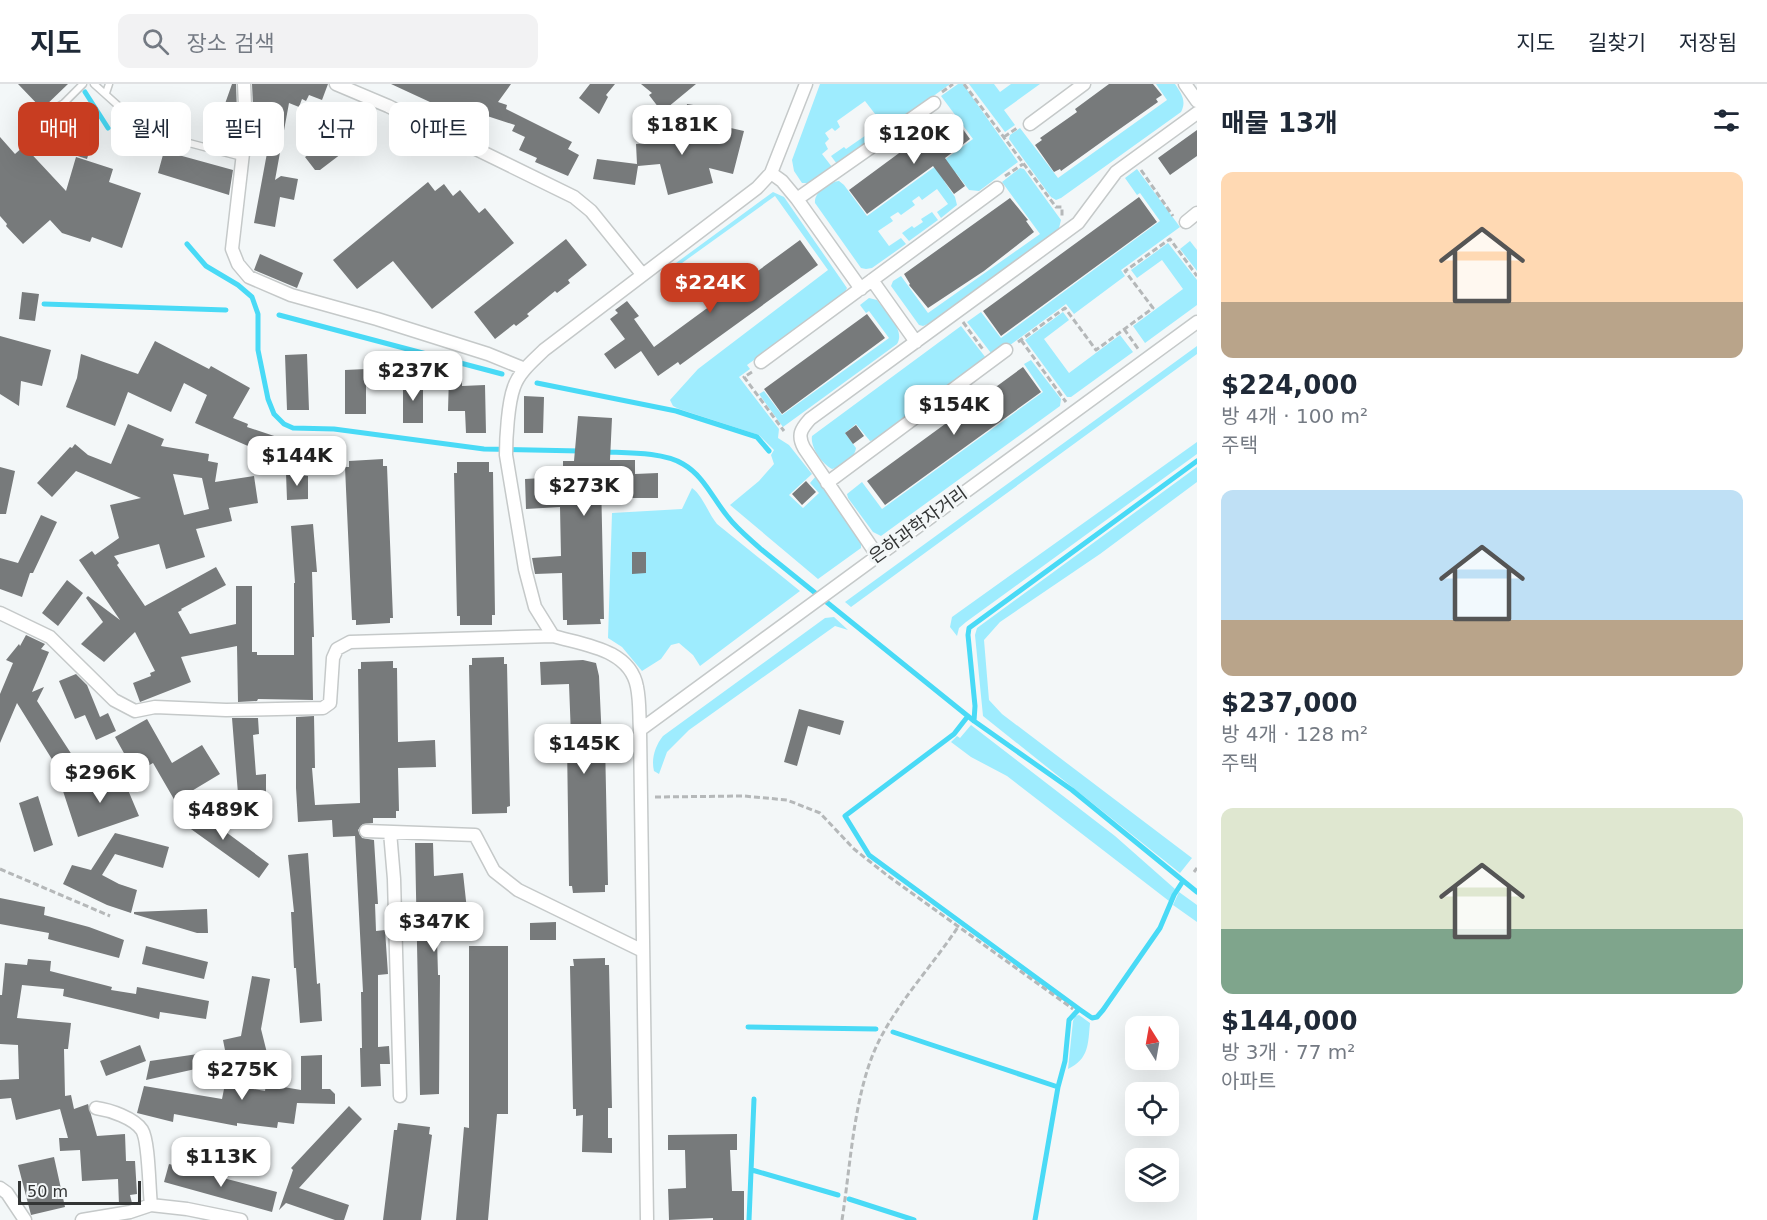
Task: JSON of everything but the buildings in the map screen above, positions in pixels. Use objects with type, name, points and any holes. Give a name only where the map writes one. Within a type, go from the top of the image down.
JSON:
[{"type":"street","points":[[244,84],[246,127],[232,249],[237,264],[249,277],[291,295],[388,322],[488,354],[525,369]]},
{"type":"street","points":[[336,84],[388,106],[574,197],[591,211],[642,274]]},
{"type":"street","points":[[553,636],[535,607],[525,569],[506,455],[514,387],[525,369],[544,350],[757,188],[771,173],[806,84]]},
{"type":"street","points":[[1030,124],[1084,84]]},
{"type":"street","points":[[1185,84],[1197,101]]},
{"type":"street","points":[[797,199],[934,103]]},
{"type":"street","points":[[877,555],[804,448],[799,438],[801,429],[810,419],[1078,223],[1116,172],[1197,113]]},
{"type":"street","points":[[771,173],[782,181],[797,199],[861,289]]},
{"type":"street","points":[[761,362],[997,188]]},
{"type":"street","points":[[1185,222],[1197,213]]},
{"type":"street","points":[[872,280],[916,342]]},
{"type":"street","name":"은하과학자거리","points":[[640,730],[1197,322]]},
{"type":"street","points":[[827,483],[1006,350]]},
{"type":"street","points":[[0,613],[51,637],[114,700],[135,711],[155,706],[226,710],[323,708],[330,703],[333,658],[337,649],[350,642],[553,636],[614,654],[626,664],[637,685],[640,730],[647,1220]]},
{"type":"street","points":[[366,831],[475,835],[494,871],[518,890],[643,951]]},
{"type":"street","points":[[390,832],[394,879],[400,1096]]},
{"type":"street","points":[[96,1108],[108,1110],[126,1118],[142,1130],[147,1146],[151,1205]]},
{"type":"street","points":[[0,1188],[7,1193],[25,1220]]},
{"type":"street","points":[[82,1220],[130,1212],[151,1205],[187,1209],[241,1220]]},
{"type":"lane","points":[[66,102],[83,84]]},
{"type":"lane","points":[[94,84],[133,119],[189,143],[242,157]]},
{"type":"lane","points":[[106,93],[109,84]]},
{"type":"path","points":[[964,84],[1056,207],[1062,207]]},
{"type":"path","points":[[997,188],[1001,179],[1023,164]]},
{"type":"path","points":[[1140,168],[1180,225],[1185,222]]},
{"type":"path","points":[[1006,350],[1065,308],[1096,350],[1153,309],[1125,271],[1170,239],[1197,276]]},
{"type":"path","points":[[962,321],[992,361]]},
{"type":"path","points":[[1125,329],[1139,350]]},
{"type":"path","points":[[1021,340],[1067,403]]},
{"type":"path","points":[[761,362],[744,377],[784,431]]},
{"type":"path","points":[[641,798],[744,796],[787,800],[820,813],[854,849],[888,876],[1073,1009]]},
{"type":"path","points":[[1194,872],[1197,868]]},
{"type":"path","points":[[0,869],[110,916]]},
{"type":"path","points":[[842,1220],[857,1115],[868,1069],[881,1038],[957,927]]},
{"type":"shaded area","points":[[820,84],[950,84],[881,134],[876,128],[882,123],[865,101],[837,121],[840,127],[835,131],[832,128],[825,133],[829,139],[825,143],[828,149],[822,154],[832,167],[810,183],[802,183],[794,171],[792,160]]},
{"type":"shaded area","points":[[958,84],[963,84],[1018,162],[979,191],[969,190],[956,173],[944,181],[955,197],[957,205],[941,218],[937,212],[948,204],[937,189],[922,200],[919,196],[912,201],[915,205],[901,215],[898,212],[890,217],[893,221],[878,231],[889,246],[901,238],[906,244],[872,268],[861,268],[815,203],[817,195],[827,186],[839,181],[867,216],[973,139],[941,96]]},
{"type":"shaded area","points":[[969,84],[994,84],[1000,92],[1011,84],[1040,84],[1004,110],[1015,125],[1005,132]]},
{"type":"shaded area","points":[[1156,84],[1175,84],[1183,101],[1181,112],[1056,200],[1051,197],[1009,139],[1010,135],[1020,128],[1058,178],[1167,100]]},
{"type":"shaded area","points":[[872,131],[876,136],[837,164],[831,156],[844,147],[846,149]]},
{"type":"shaded area","points":[[1020,168],[1024,169],[1061,220],[1059,228],[1055,234],[928,324],[919,325],[891,286],[893,281],[901,276],[928,313],[1040,234],[1002,182]]},
{"type":"shaded area","points":[[1137,169],[1180,227],[1121,270],[1125,276],[1074,314],[1066,304],[1006,348],[1003,344],[991,353],[967,322],[981,312],[1001,338],[1160,221],[1140,193],[1137,195],[1125,178]]},
{"type":"shaded area","points":[[773,192],[784,197],[847,288],[843,296],[747,365],[750,369],[739,377],[779,429],[778,438],[789,445],[812,474],[789,495],[803,508],[819,493],[810,483],[816,476],[861,543],[861,548],[818,579],[730,505],[759,481],[774,464],[771,455],[774,450],[759,435],[679,409],[673,406],[670,400],[698,369],[828,270],[775,196],[664,276],[661,274]]},
{"type":"shaded area","points":[[932,212],[938,220],[909,241],[902,233],[923,222],[921,219]]},
{"type":"shaded area","points":[[1190,241],[1197,250],[1197,271],[1180,249]]},
{"type":"shaded area","points":[[1168,243],[1197,280],[1197,305],[1145,343],[1133,326],[1183,289],[1162,260],[1137,278],[1131,270]]},
{"type":"shaded area","points":[[869,298],[877,300],[897,327],[899,339],[897,344],[783,427],[759,394],[764,391],[782,415],[889,338],[869,311],[866,313],[860,305]]},
{"type":"shaded area","points":[[1063,312],[1069,320],[1044,339],[1069,373],[1120,335],[1133,352],[1071,397],[1067,397],[1025,340]]},
{"type":"shaded area","points":[[961,326],[986,358],[874,440],[870,441],[856,424],[845,433],[856,448],[850,459],[832,469],[824,463],[815,450],[812,436]]},
{"type":"shaded area","points":[[1197,346],[1197,354],[851,607],[845,602]]},
{"type":"shaded area","points":[[1031,360],[1061,399],[1060,406],[881,536],[873,532],[847,494],[862,482],[882,509],[1043,392],[1024,364]]},
{"type":"shaded area","points":[[1197,442],[1197,454],[966,622],[959,628],[957,636],[950,627],[952,617]]},
{"type":"shaded area","points":[[1197,467],[1197,482],[1100,554],[1000,622],[984,640],[989,700],[1002,714],[1192,858],[1180,873],[983,716],[975,635],[977,628]]},
{"type":"shaded area","points":[[692,488],[717,524],[800,591],[700,666],[693,655],[679,643],[671,645],[661,659],[642,671],[622,647],[608,638],[612,513],[682,509]]},
{"type":"shaded area","points":[[834,617],[848,630],[835,626],[689,730],[667,752],[659,774],[654,771],[654,753],[663,736],[825,618]]},
{"type":"shaded area","points":[[971,725],[1115,836],[1175,889],[1169,901],[1007,776],[971,757],[951,742],[957,736],[960,738]]},
{"type":"shaded area","points":[[1179,892],[1197,905],[1197,922],[1173,905]]},
{"type":"shaded area","points":[[1079,1015],[1090,1023],[1088,1044],[1080,1061],[1068,1069],[1073,1021],[1075,1016]]},
{"type":"waterway","points":[[85,92],[108,128]]},
{"type":"waterway","points":[[187,244],[206,266],[238,285],[252,297],[258,314],[258,350],[268,399],[274,414],[284,424],[293,428],[334,429],[484,449],[580,451]]},
{"type":"waterway","points":[[44,304],[226,310]]},
{"type":"waterway","points":[[279,315],[502,374]]},
{"type":"waterway","points":[[537,383],[676,411],[757,437],[769,451]]},
{"type":"waterway","points":[[605,452],[656,455],[675,460],[690,469],[703,481],[732,521],[762,550],[974,721],[1072,790],[1197,892]]},
{"type":"waterway","points":[[974,721],[975,706],[969,628],[1197,461]]},
{"type":"waterway","points":[[968,716],[954,734],[845,816],[869,855],[1079,1009],[1069,1020],[1065,1061],[1058,1087],[1035,1220]]},
{"type":"waterway","points":[[1079,1009],[1092,1018],[1097,1017],[1103,1010],[1160,928],[1174,895],[1183,881]]},
{"type":"waterway","points":[[748,1027],[876,1029]]},
{"type":"waterway","points":[[893,1032],[1058,1087]]},
{"type":"waterway","points":[[749,1220],[754,1099]]},
{"type":"waterway","points":[[752,1170],[838,1195]]},
{"type":"waterway","points":[[849,1199],[914,1220]]}]
